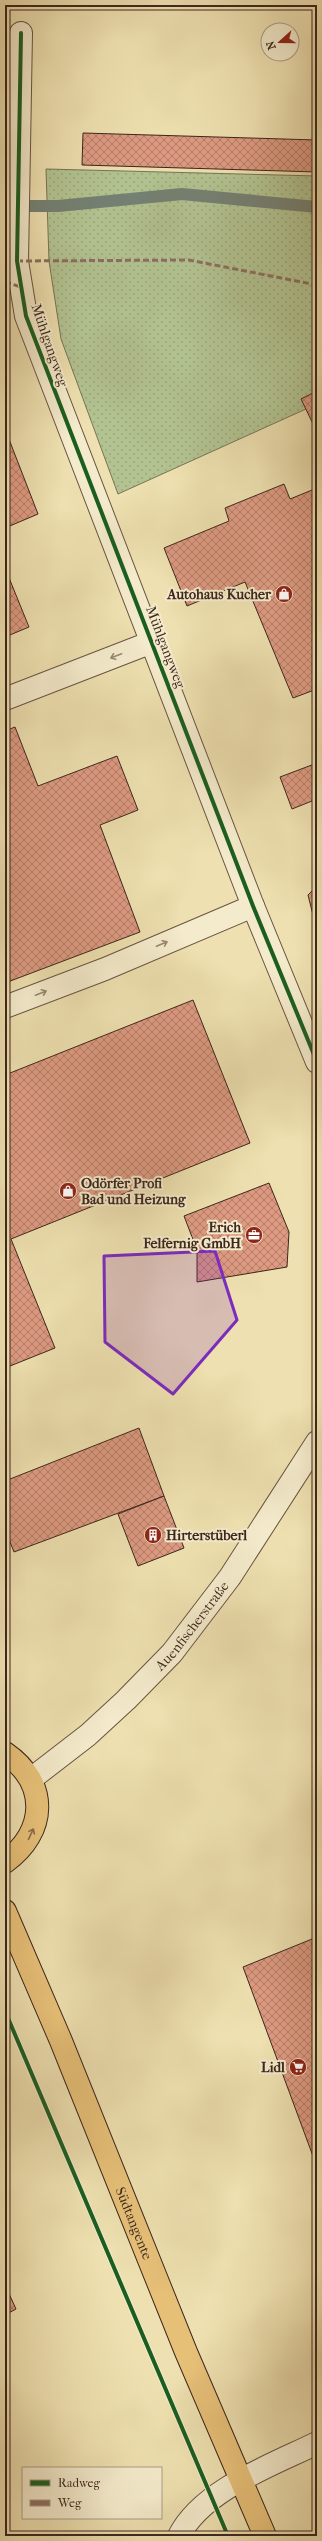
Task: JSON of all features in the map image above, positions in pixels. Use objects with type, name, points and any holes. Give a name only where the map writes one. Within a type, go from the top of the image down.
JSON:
[{"type":"main road","points":[[5,1753],[18,1762],[31,1779],[37,1798],[37,1818],[31,1836],[19,1852],[5,1862]]},
{"type":"main road","name":"Südtangente","points":[[5,1911],[61,2041],[186,2352],[262,2529]]},
{"type":"street","name":"Mühlgangweg","points":[[21,32],[17,261],[26,316],[253,906],[317,1062]]},
{"type":"street","points":[[5,699],[152,642]]},
{"type":"street","points":[[5,1007],[105,968],[253,906]]},
{"type":"street","name":"Auenfischerstraße","points":[[31,1779],[88,1735],[126,1700],[172,1653],[230,1577],[317,1442]]},
{"type":"street","points":[[179,2536],[186,2522],[212,2500],[242,2480],[317,2443]]},
{"type":"highlighted area","points":[[215,1251],[237,1320],[173,1394],[105,1342],[104,1256]]},
{"type":"green space","points":[[46,169],[317,176],[317,404],[118,494],[61,339],[49,261]]},
{"type":"building","points":[[83,133],[317,140],[317,172],[82,165]]},
{"type":"building","points":[[317,391],[317,425],[314,426],[301,399]]},
{"type":"building","points":[[5,429],[38,514],[5,528]]},
{"type":"building","name":"Autohaus Kucher","points":[[284,484],[290,499],[317,488],[317,689],[293,698],[245,582],[187,606],[164,548],[229,521],[225,508]]},
{"type":"building","points":[[5,568],[29,627],[5,637]]},
{"type":"building","points":[[15,727],[38,786],[117,756],[138,810],[100,825],[140,932],[5,983],[5,731]]},
{"type":"building","points":[[317,763],[317,799],[292,809],[280,777]]},
{"type":"building","points":[[317,886],[317,931],[308,895]]},
{"type":"building","name":"Odörfer Profi Bad und Heizung","points":[[193,1000],[250,1143],[11,1239],[55,1348],[5,1368],[5,1075]]},
{"type":"building","points":[[269,1183],[289,1232],[287,1267],[197,1282],[197,1250],[184,1216]]},
{"type":"building","points":[[139,1428],[164,1496],[14,1552],[5,1529],[5,1481]]},
{"type":"building","name":"Hirterstüberl","points":[[164,1496],[184,1548],[138,1566],[118,1514]]},
{"type":"building","name":"Lidl","points":[[317,1937],[317,2167],[243,1967]]},
{"type":"building","points":[[5,2285],[16,2309],[5,2315]]},
{"type":"waterway","points":[[5,206],[58,206],[182,194],[317,207]]},
{"type":"marked path","points":[[17,261],[189,260],[317,285]]},
{"type":"marked path","points":[[5,282],[21,287]]},
{"type":"cycle path","points":[[21,33],[17,261],[26,316],[253,906],[317,1062]]},
{"type":"cycle path","points":[[5,2011],[228,2536]]},
{"type":"place","name":"Autohaus Kucher","points":[[284,594]]},
{"type":"place","name":"Odörfer Profi Bad und Heizung","points":[[68,1191]]},
{"type":"place","name":"Erich Felfernig GmbH","points":[[254,1235]]},
{"type":"place","name":"Hirterstüberl","points":[[153,1535]]},
{"type":"place","name":"Lidl","points":[[298,2067]]}]
